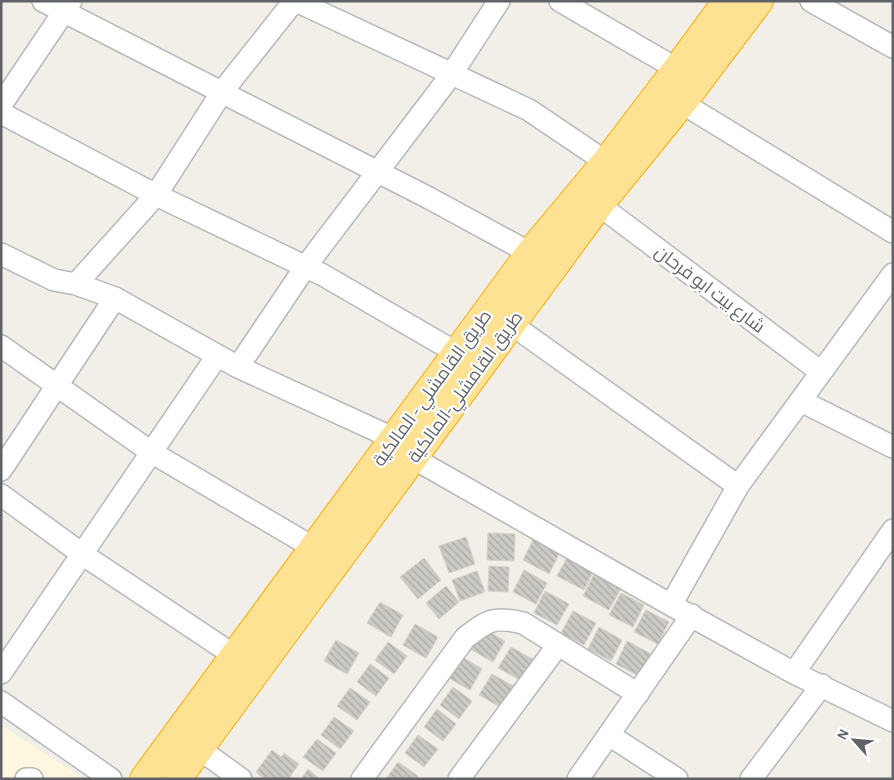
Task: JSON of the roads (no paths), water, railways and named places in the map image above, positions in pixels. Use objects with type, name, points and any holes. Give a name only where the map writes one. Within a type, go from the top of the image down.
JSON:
[{"type":"highway","name":"طريق القامشلي - المالكية","points":[[144,779],[314,548],[404,449],[457,353],[530,253],[606,162],[678,69],[727,1]]},
{"type":"highway","name":"طريق القامشلي-المالكية","points":[[177,779],[404,449],[511,324],[599,205],[682,103],[759,1]]},
{"type":"street","points":[[43,1],[67,7],[222,92],[530,253]]},
{"type":"street","points":[[76,284],[156,195],[222,92],[295,1],[529,110],[606,162]]},
{"type":"street","points":[[238,367],[306,266],[451,74],[498,1]]},
{"type":"street","points":[[560,1],[678,69]]},
{"type":"street","points":[[811,1],[893,47]]},
{"type":"street","points":[[1,104],[67,7]]},
{"type":"street","points":[[682,103],[893,232]]},
{"type":"street","points":[[1,113],[156,195],[306,266],[457,353]]},
{"type":"street","name":"شارع بيت ابو فرحان","points":[[599,205],[821,372]]},
{"type":"street","points":[[2,254],[54,280],[76,284],[115,298],[238,367],[404,449],[671,605],[794,673],[893,721]]},
{"type":"street","points":[[671,605],[738,486],[893,274]]},
{"type":"street","points":[[1,470],[115,298]]},
{"type":"street","points":[[511,324],[738,486]]},
{"type":"street","points":[[1,346],[151,452],[314,548]]},
{"type":"street","points":[[1,673],[217,356]]},
{"type":"street","points":[[801,401],[893,447]]},
{"type":"street","points":[[1,495],[82,554],[235,656]]},
{"type":"street","points":[[794,673],[893,530]]},
{"type":"street","points":[[578,779],[692,615]]},
{"type":"street","points":[[362,779],[465,638],[482,624],[502,618],[524,623],[638,694]]},
{"type":"street","points":[[459,779],[558,645]]},
{"type":"street","points":[[751,779],[822,685]]},
{"type":"street","points":[[1,702],[111,779]]},
{"type":"street","points":[[609,735],[677,779]]},
{"type":"street","points":[[198,748],[240,779]]},
{"type":"street","points":[[26,779],[32,779]]}]
